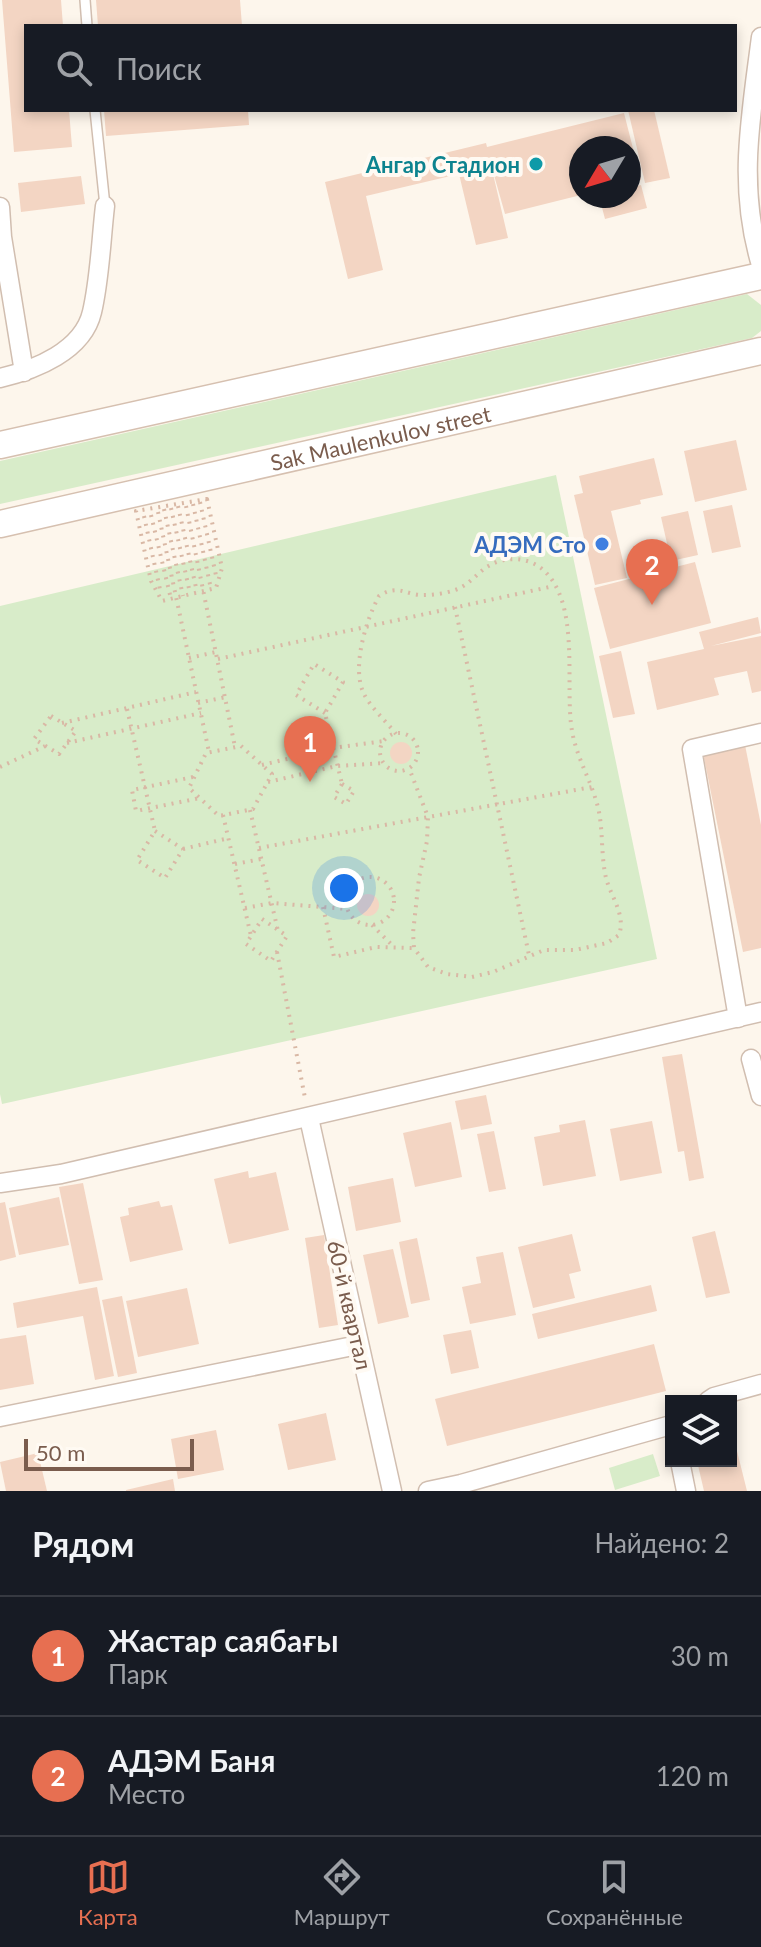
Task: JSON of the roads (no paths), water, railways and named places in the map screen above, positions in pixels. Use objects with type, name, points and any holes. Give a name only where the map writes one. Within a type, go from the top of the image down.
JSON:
[{"type":"main road","points":[[0,445],[761,276]]},
{"type":"main road","name":"Sak Maulenkulov street","points":[[0,524],[761,351]]},
{"type":"street","points":[[761,37],[746,153],[749,204],[761,265]]},
{"type":"street","points":[[0,378],[54,359],[80,334],[92,314],[105,206]]},
{"type":"street","points":[[0,207],[24,372]]},
{"type":"street","points":[[738,1018],[692,749],[761,733]]},
{"type":"street","points":[[0,1183],[61,1174],[761,1012]]},
{"type":"street","points":[[751,1059],[761,1096]]},
{"type":"street","name":"60-й квартал","points":[[309,1118],[392,1491]]},
{"type":"street","points":[[0,1417],[358,1345]]},
{"type":"street","points":[[721,1395],[761,1384]]},
{"type":"street","points":[[428,1491],[462,1488],[665,1427]]},
{"type":"street","points":[[681,1467],[686,1491]]},
{"type":"lane","points":[[85,0],[87,24]]},
{"type":"lane","points":[[95,112],[105,206]]},
{"type":"place","name":"Ангар Стадион","points":[[536,164]]},
{"type":"place","name":"АДЭМ Сто","points":[[602,544]]},
{"type":"place","name":"АДЭМ Баня","points":[[652,605]]},
{"type":"place","name":"Жастар саябағы","points":[[310,782]]}]
